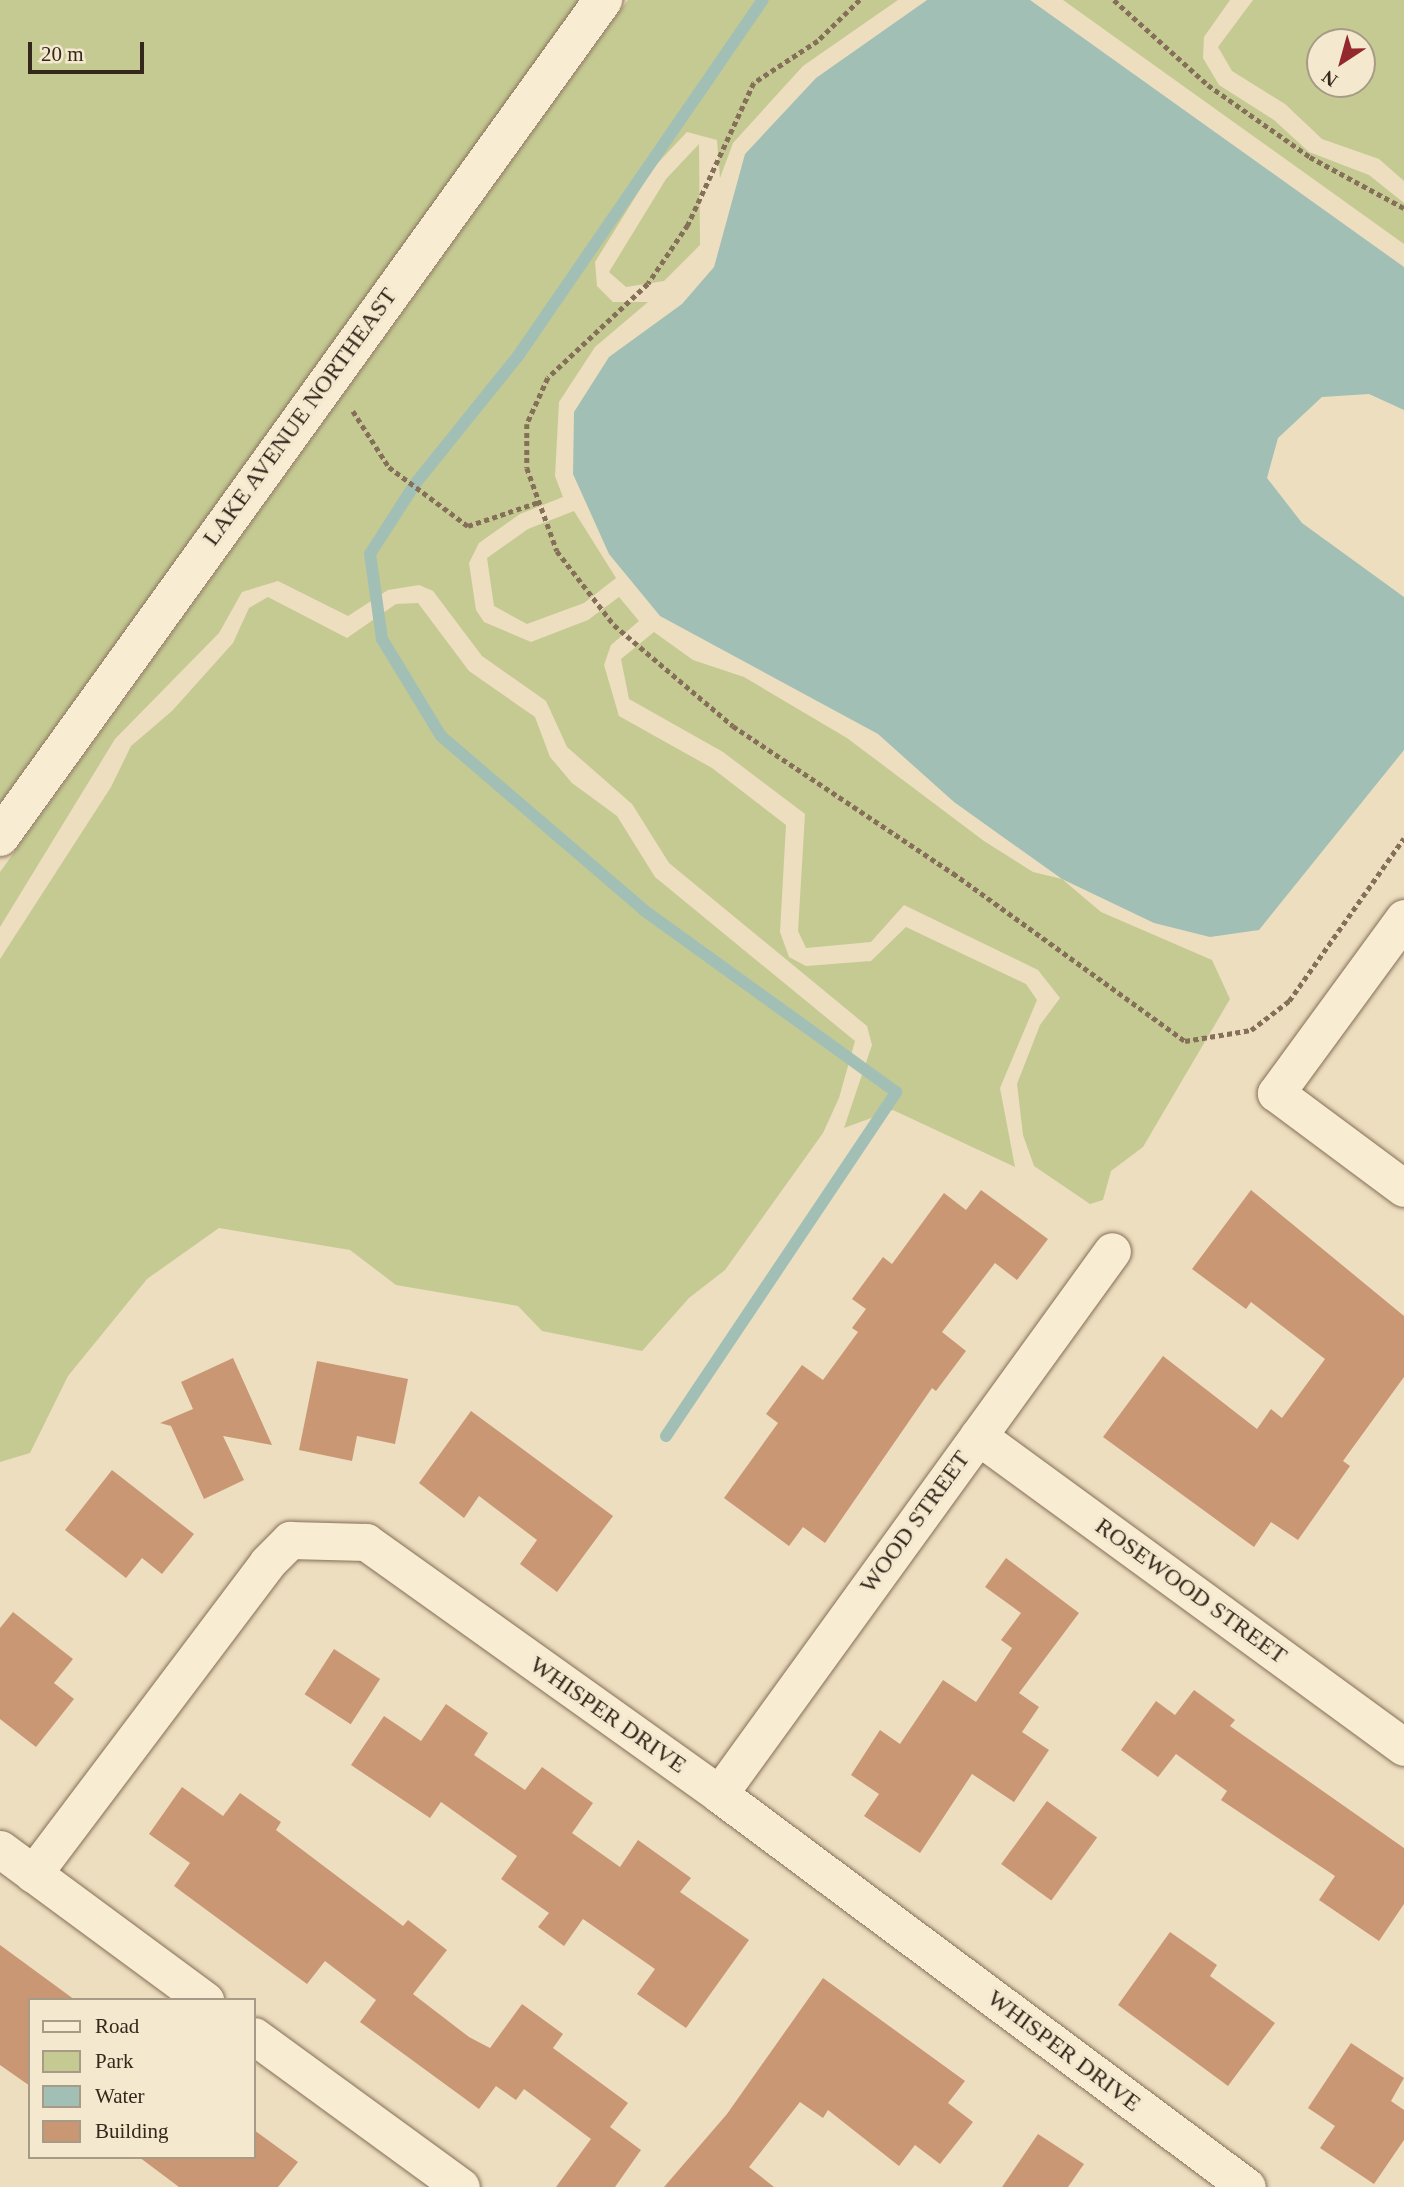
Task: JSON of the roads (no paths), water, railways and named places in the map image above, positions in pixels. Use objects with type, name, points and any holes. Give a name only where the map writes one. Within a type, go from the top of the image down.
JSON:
[{"type":"street","name":"LAKE AVENUE NORTHEAST","points":[[0,837],[603,0]]},
{"type":"street","points":[[1404,918],[1276,1093],[1404,1188]]},
{"type":"street","name":"WOOD STREET","points":[[719,1794],[1112,1251]]},
{"type":"street","name":"ROSEWOOD STREET","points":[[978,1436],[1404,1747]]},
{"type":"street","name":"WHISPER DRIVE","points":[[33,1874],[156,1705],[290,1540],[366,1542],[719,1794],[1247,2187]]},
{"type":"street","points":[[0,1849],[202,1998]]},
{"type":"street","points":[[256,2037],[461,2187]]},
{"type":"water","points":[[927,0],[1030,0],[1404,267],[1404,410],[1369,394],[1322,397],[1278,438],[1267,478],[1302,523],[1404,597],[1404,750],[1259,930],[1210,937],[1154,923],[1062,879],[954,802],[878,734],[660,616],[609,554],[573,474],[574,412],[609,357],[682,304],[714,267],[745,154],[816,78]]},
{"type":"waterway","points":[[666,1436],[896,1092],[644,910],[441,736],[382,639],[370,554],[415,484],[518,356],[763,0]]}]
